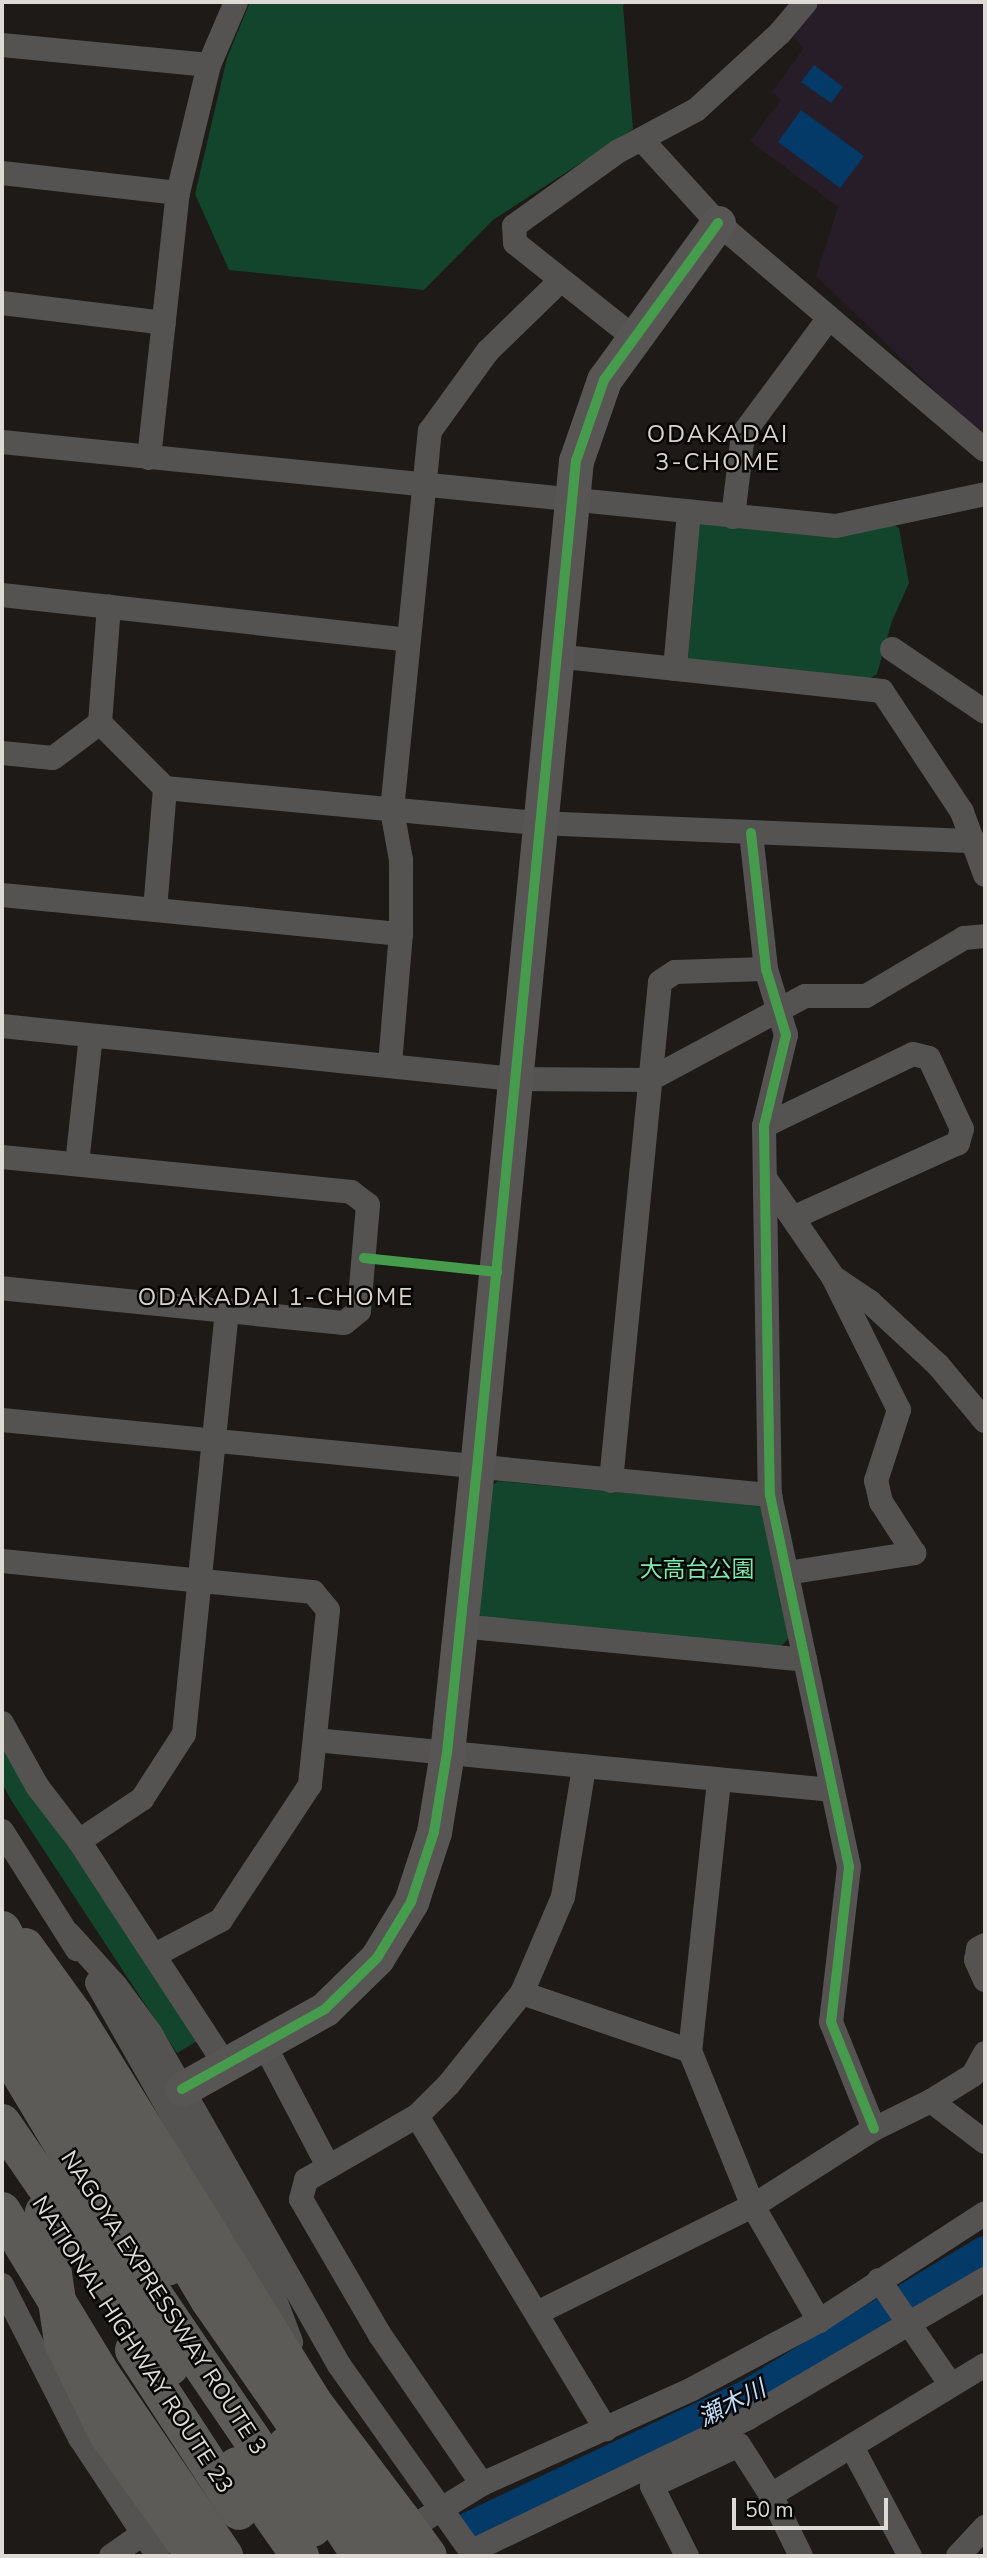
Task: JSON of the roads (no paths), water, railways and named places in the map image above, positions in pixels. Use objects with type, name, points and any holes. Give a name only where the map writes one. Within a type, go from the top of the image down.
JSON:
[{"type":"highway","points":[[2,1913],[74,2015],[315,2405],[428,2556]]},
{"type":"highway","points":[[2,1930],[108,2130],[361,2556]]},
{"type":"highway","points":[[2,1993],[168,2267],[361,2556]]},
{"type":"highway","name":"NAGOYA EXPRESSWAY ROUTE 3","points":[[2,2043],[143,2278],[361,2556]]},
{"type":"highway","name":"NAGOYA EXPRESSWAY ROUTE 3","points":[[2,2123],[299,2556]]},
{"type":"highway","name":"NATIONAL HIGHWAY ROUTE 23","points":[[2,2130],[44,2212],[269,2556]]},
{"type":"highway","points":[[2,2211],[103,2377],[224,2556]]},
{"type":"highway","points":[[44,2212],[63,2342],[107,2433],[195,2556]]},
{"type":"street","points":[[149,458],[178,193],[209,65],[236,2]]},
{"type":"street","points":[[632,336],[559,282],[515,243],[514,226],[617,152],[643,141],[696,110],[780,33],[806,2]]},
{"type":"street","points":[[2,45],[209,65]]},
{"type":"street","points":[[643,141],[718,223],[985,450]]},
{"type":"street","points":[[2,173],[178,193]]},
{"type":"street","points":[[182,2089],[228,2067],[325,2009],[377,1958],[411,1902],[434,1832],[447,1753],[477,1468],[538,823],[576,460],[604,380],[632,336],[718,223]]},
{"type":"street","points":[[390,1064],[401,934],[401,860],[392,810],[429,431],[488,351],[559,282]]},
{"type":"street","points":[[2,303],[164,323]]},
{"type":"street","points":[[733,517],[743,434],[828,319]]},
{"type":"street","points":[[2,442],[573,502],[836,526],[985,494]]},
{"type":"street","points":[[675,670],[689,512]]},
{"type":"street","points":[[2,595],[407,640]]},
{"type":"street","points":[[2,753],[53,758],[100,723],[109,606]]},
{"type":"street","points":[[892,649],[985,712]]},
{"type":"street","points":[[555,656],[882,691],[962,812],[975,841],[985,875]]},
{"type":"street","points":[[100,723],[165,789],[538,823],[975,841]]},
{"type":"street","points":[[155,910],[165,789]]},
{"type":"street","points":[[751,833],[766,969],[781,1008],[786,1035],[764,1126],[770,1495],[849,1867],[831,2022],[874,2129]]},
{"type":"street","points":[[2,895],[401,934]]},
{"type":"street","points":[[2,1027],[390,1064],[513,1079],[649,1080],[806,996],[866,996],[964,938],[985,936]]},
{"type":"street","points":[[611,1481],[660,982],[675,972],[766,969]]},
{"type":"street","points":[[78,1164],[91,1036]]},
{"type":"street","points":[[764,1126],[913,1054],[929,1058],[962,1129],[958,1143],[795,1217]]},
{"type":"street","points":[[2,1157],[351,1192],[369,1205],[359,1311],[344,1323],[2,1287]]},
{"type":"street","points":[[765,1178],[795,1217],[833,1277],[899,1410],[876,1481],[881,1502],[914,1553],[787,1573]]},
{"type":"street","points":[[833,1277],[870,1302],[938,1365],[985,1421]]},
{"type":"street","points":[[79,1841],[142,1799],[184,1734],[227,1309]]},
{"type":"street","points":[[2,1420],[770,1495]]},
{"type":"street","points":[[2,1561],[313,1592],[328,1610],[310,1785],[221,1920],[155,1955]]},
{"type":"street","points":[[460,1626],[805,1660]]},
{"type":"street","points":[[2,1723],[37,1786],[79,1841],[228,2067]]},
{"type":"street","points":[[315,1740],[831,1790]]},
{"type":"street","points":[[482,2484],[380,2335],[301,2199],[306,2180],[417,2116],[449,2084],[522,1993],[562,1897],[584,1767]]},
{"type":"street","points":[[719,1781],[690,2051],[753,2206],[819,2321]]},
{"type":"street","points":[[2,1831],[69,1934],[271,2289],[315,2405]]},
{"type":"street","points":[[69,1934],[116,1986],[182,2089],[339,2365],[472,2554],[748,2418],[910,2320],[985,2279]]},
{"type":"street","points":[[985,1945],[978,1949],[976,1960],[985,1980]]},
{"type":"street","points":[[522,1993],[690,2051]]},
{"type":"street","points":[[265,2046],[328,2166]]},
{"type":"street","points":[[537,2313],[753,2206],[874,2129],[931,2101],[973,2075],[985,2053]]},
{"type":"street","points":[[931,2101],[985,2142]]},
{"type":"street","points":[[417,2116],[606,2429]]},
{"type":"street","points":[[361,2556],[438,2507],[482,2484],[606,2429],[819,2321],[884,2285],[985,2213]]},
{"type":"street","points":[[2,2285],[80,2438],[158,2556]]},
{"type":"street","points":[[884,2285],[910,2320],[951,2385]]},
{"type":"street","points":[[771,2495],[985,2365]]},
{"type":"street","points":[[687,2556],[652,2486],[739,2445],[771,2495],[801,2556]]},
{"type":"street","points":[[852,2447],[910,2556]]},
{"type":"street","points":[[958,2556],[985,2527]]},
{"type":"street","points":[[111,2556],[143,2534]]},
{"type":"water","points":[[814,65],[843,87],[831,103],[801,82]]},
{"type":"water","points":[[801,110],[864,156],[840,188],[778,142]]},
{"type":"waterway","name":"瀬木川","points":[[467,2531],[747,2398],[985,2254]]},
{"type":"district","name":"ODAKADAI 3-CHOME","points":[[718,449]]},
{"type":"district","name":"ODAKADAI 1-CHOME","points":[[276,1298]]},
{"type":"park label","name":"大高台公園","points":[[697,1570]]}]
